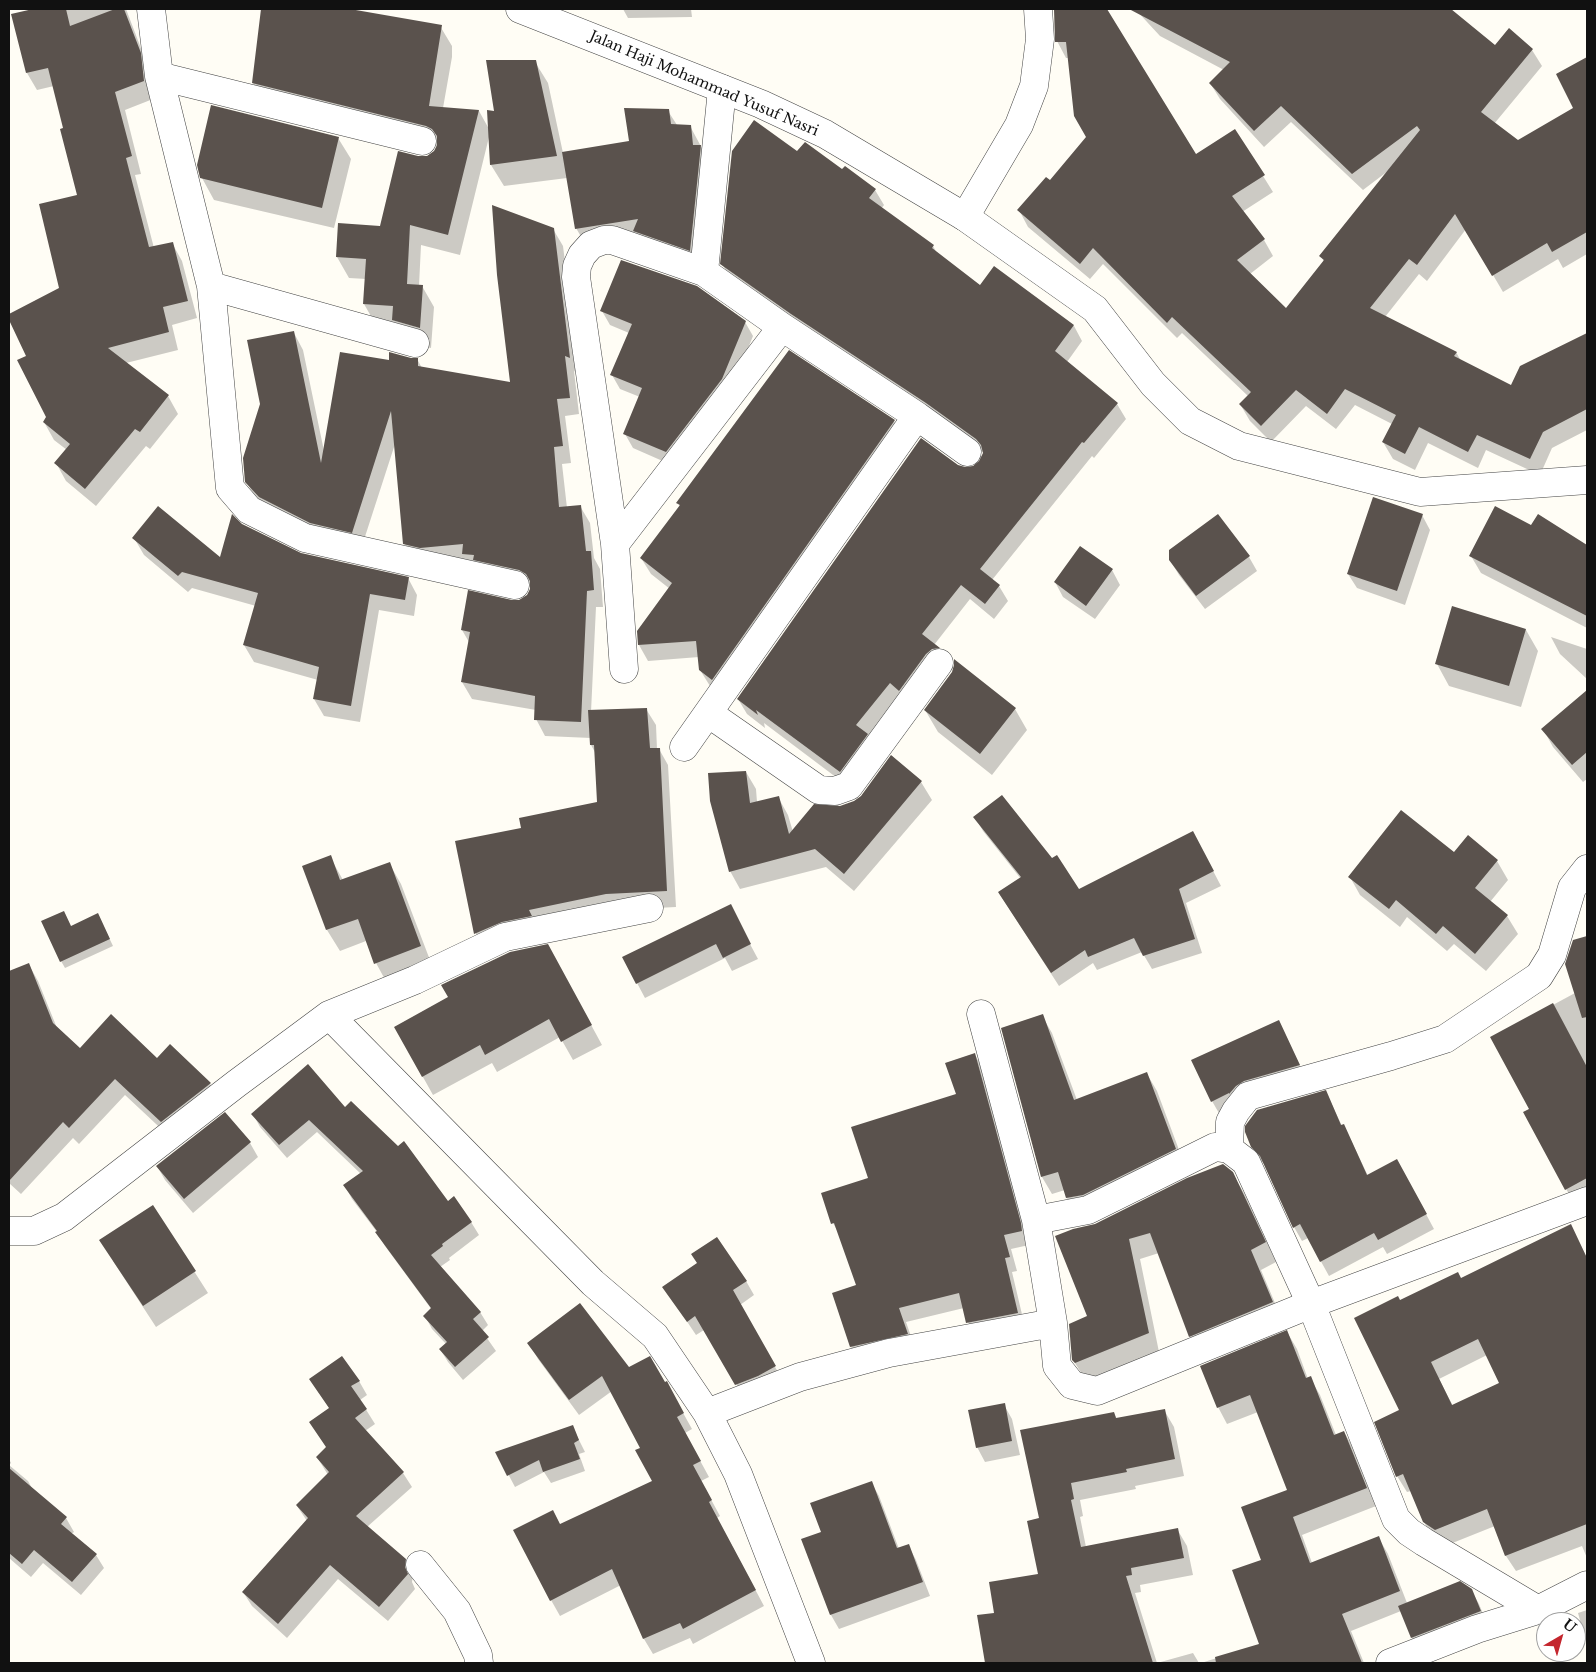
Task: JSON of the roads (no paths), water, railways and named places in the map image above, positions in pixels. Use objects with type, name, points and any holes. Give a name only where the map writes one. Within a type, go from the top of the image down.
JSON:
[{"type":"street","points":[[151,9],[158,76],[211,286],[230,488],[249,510],[305,538],[515,585]]},
{"type":"street","name":"Jalan Haji Mohammad Yusuf Nasri","points":[[520,9],[761,104],[825,134],[965,217],[1095,309],[1153,384],[1190,421],[1239,446],[1420,492],[1587,480]]},
{"type":"street","points":[[965,217],[1020,125],[1034,86],[1040,39],[1038,9]]},
{"type":"street","points":[[158,76],[422,141]]},
{"type":"street","points":[[704,272],[722,89]]},
{"type":"street","points":[[624,669],[615,544],[576,277],[577,266],[582,255],[591,245],[604,240],[612,240],[704,272],[782,328],[917,416],[967,452]]},
{"type":"street","points":[[211,286],[415,343]]},
{"type":"street","points":[[615,544],[782,328]]},
{"type":"street","points":[[684,747],[917,416]]},
{"type":"street","points":[[708,713],[819,790],[835,791],[849,786],[939,663]]},
{"type":"street","points":[[1229,1149],[1230,1122],[1248,1096],[1445,1039],[1539,976],[1552,955],[1572,888],[1587,869]]},
{"type":"street","points":[[9,1231],[34,1231],[64,1217],[236,1084],[329,1015],[415,980],[505,936],[649,908]]},
{"type":"street","points":[[981,1014],[1036,1220],[1053,1323],[1057,1366],[1072,1385],[1097,1391],[1310,1304],[1587,1201]]},
{"type":"street","points":[[329,1015],[587,1276],[655,1336],[707,1413],[738,1474],[811,1663]]},
{"type":"street","points":[[1036,1220],[1088,1210],[1215,1148],[1229,1149],[1246,1162],[1310,1304],[1396,1519],[1409,1532],[1424,1542],[1538,1610]]},
{"type":"street","points":[[707,1413],[800,1377],[889,1353],[1053,1323]]},
{"type":"street","points":[[420,1564],[457,1611],[478,1655],[479,1663]]},
{"type":"street","points":[[1390,1663],[1477,1629],[1538,1610],[1587,1584]]}]
